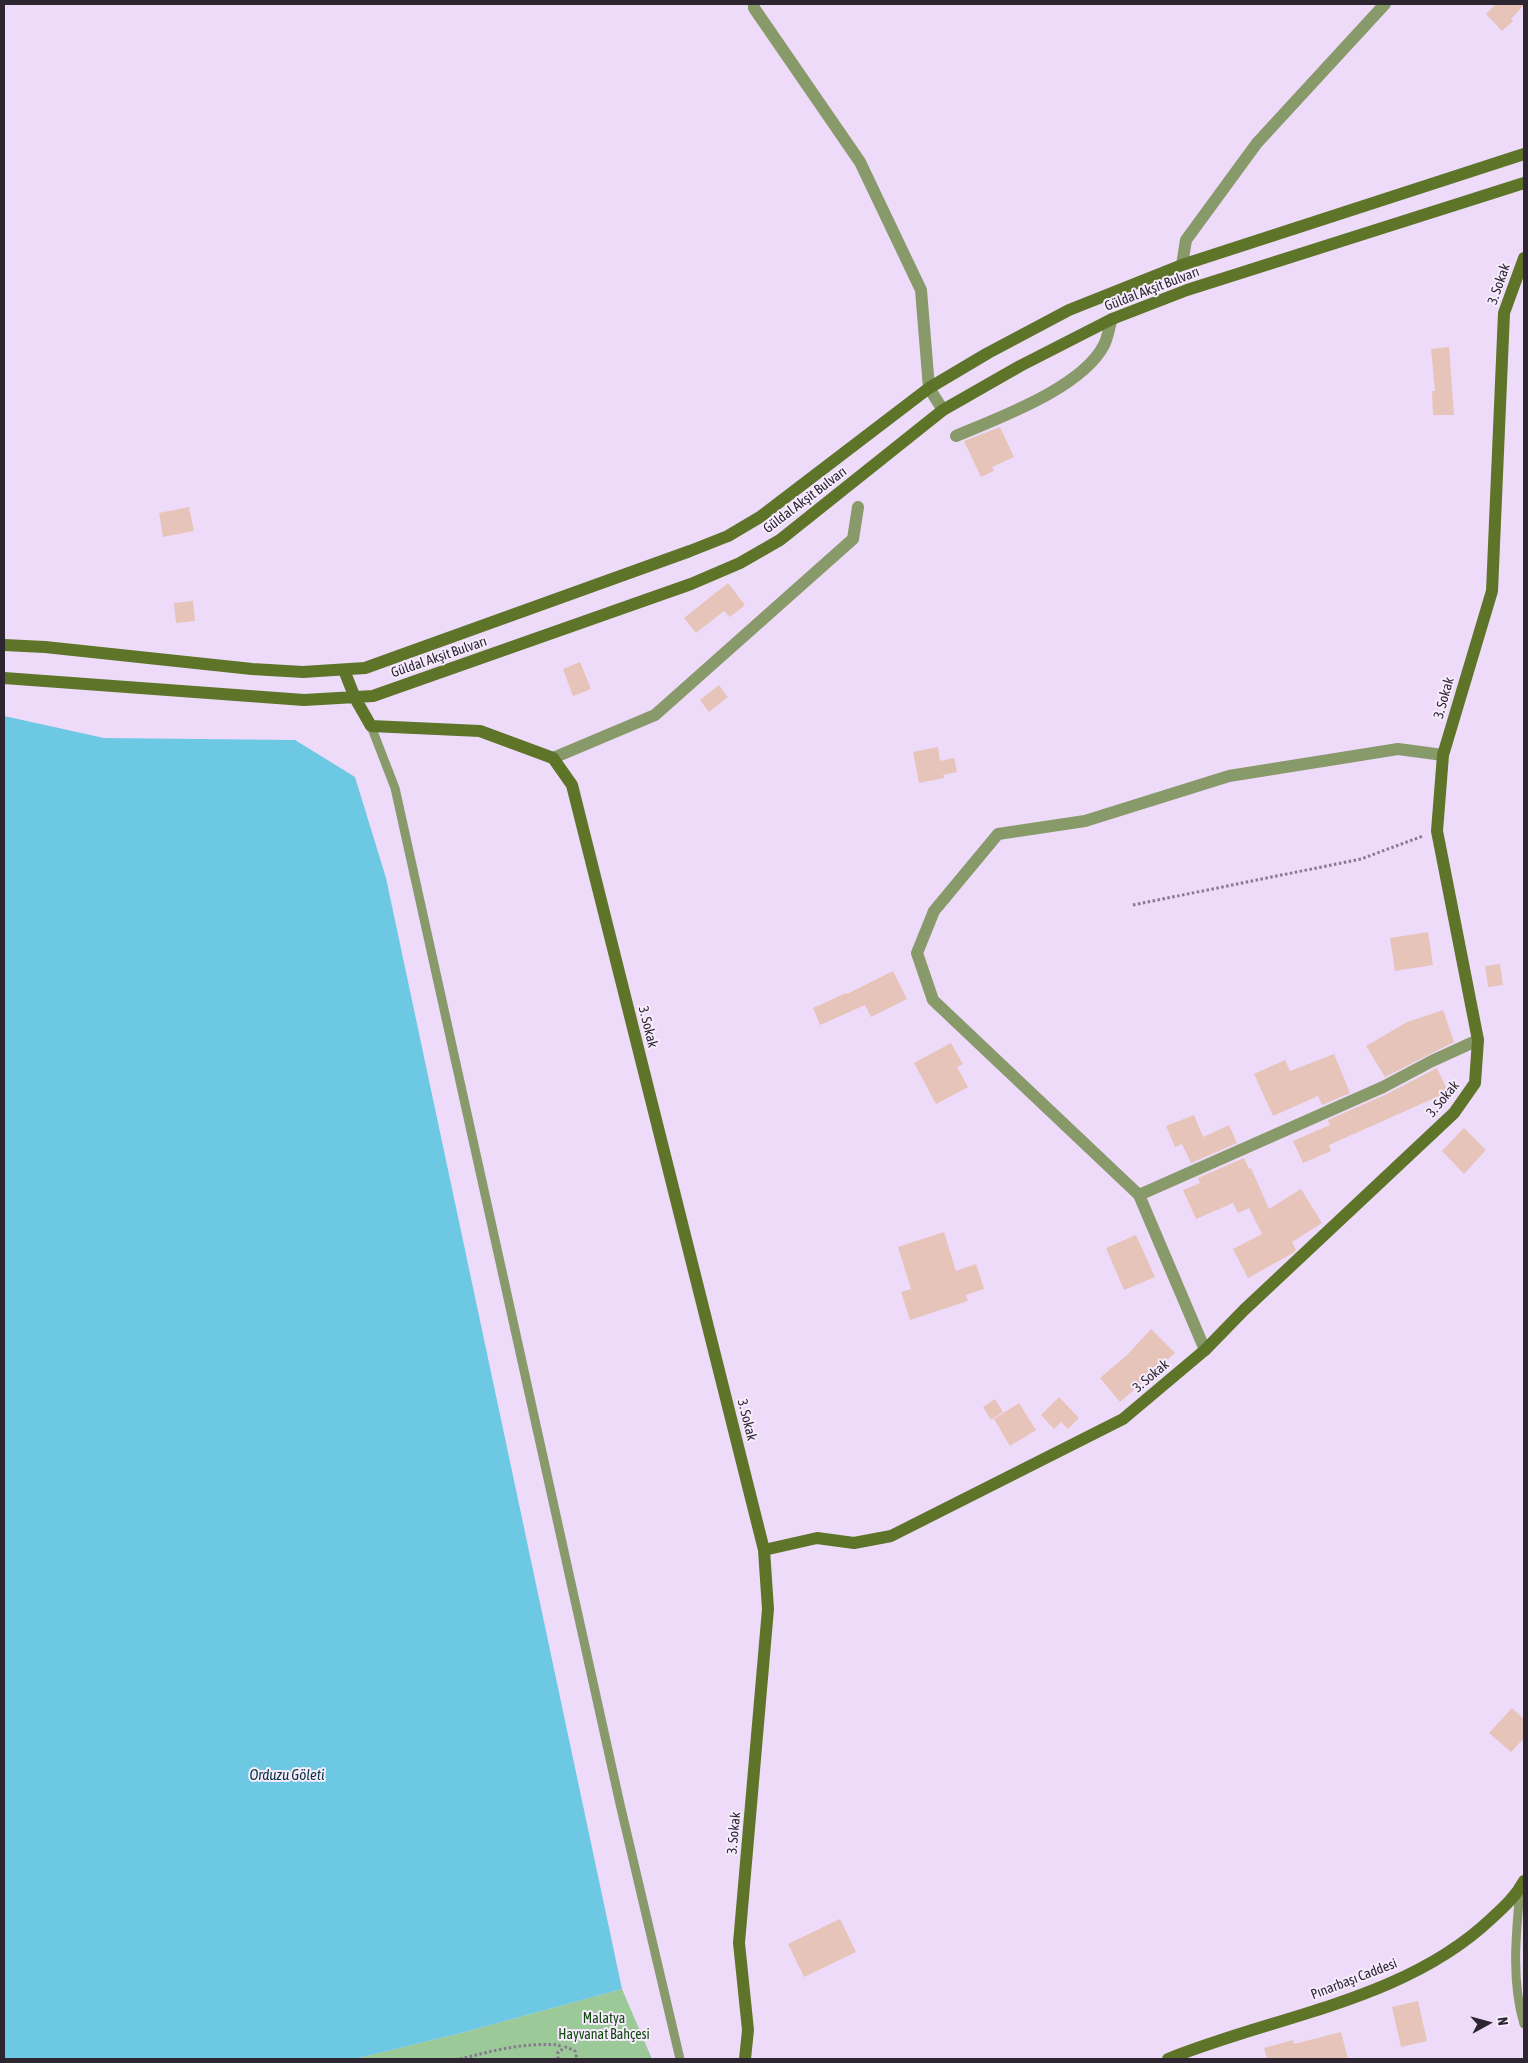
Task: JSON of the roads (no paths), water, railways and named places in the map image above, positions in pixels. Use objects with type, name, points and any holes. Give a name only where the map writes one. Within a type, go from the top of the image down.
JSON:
[{"type":"street","points":[[754,4],[754,8],[860,162],[921,290],[929,388],[943,410]]},
{"type":"street","points":[[1182,265],[1186,240],[1257,143],[1385,4]]},
{"type":"street","name":"Güldal Akşit Bulvarı","points":[[4,645],[252,669],[303,672],[365,668],[728,536],[760,517],[929,388],[988,353],[1069,310],[1182,265],[1524,154]]},
{"type":"street","name":"Güldal Akşit Bulvarı","points":[[4,678],[304,700],[373,696],[691,584],[740,563],[780,540],[943,410],[1020,366],[1112,319],[1188,290],[1524,182]]},
{"type":"street","name":"3. Sokak","points":[[764,1550],[817,1538],[854,1542],[873,1540],[908,1529],[1123,1419],[1204,1350],[1251,1303],[1454,1113],[1475,1083],[1478,1040],[1437,831],[1443,755],[1492,591],[1504,313],[1524,258]]},
{"type":"street","points":[[956,436],[1043,398],[1090,364],[1104,345],[1112,319]]},
{"type":"street","points":[[344,670],[355,698],[371,726],[480,731],[553,758],[655,715],[853,539],[858,507]]},
{"type":"street","points":[[1204,1350],[1139,1195],[933,1000],[917,953],[934,911],[998,834],[1085,821],[1229,776],[1398,749],[1443,755]]},
{"type":"street","name":"3. Sokak","points":[[553,758],[572,786],[764,1550],[768,1609],[740,1943],[748,2030],[745,2059]]},
{"type":"street","points":[[1139,1195],[1383,1087],[1432,1061],[1478,1040]]},
{"type":"street","name":"Pınarbaşı Caddesi","points":[[1168,2059],[1200,2046],[1383,1987],[1448,1953],[1472,1938],[1522,1886]]},
{"type":"lane","points":[[371,726],[395,788],[618,1794],[680,2059]]},
{"type":"lane","points":[[1522,1886],[1516,1977],[1519,2006],[1524,2024]]},
{"type":"water","name":"Orduzu Göleti","points":[[4,716],[104,738],[295,740],[355,777],[386,878],[622,1989],[461,2033],[354,2059],[4,2059]]},
{"type":"park label","name":"Malatya Hayvanat Bahçesi","points":[[604,2028]]}]
